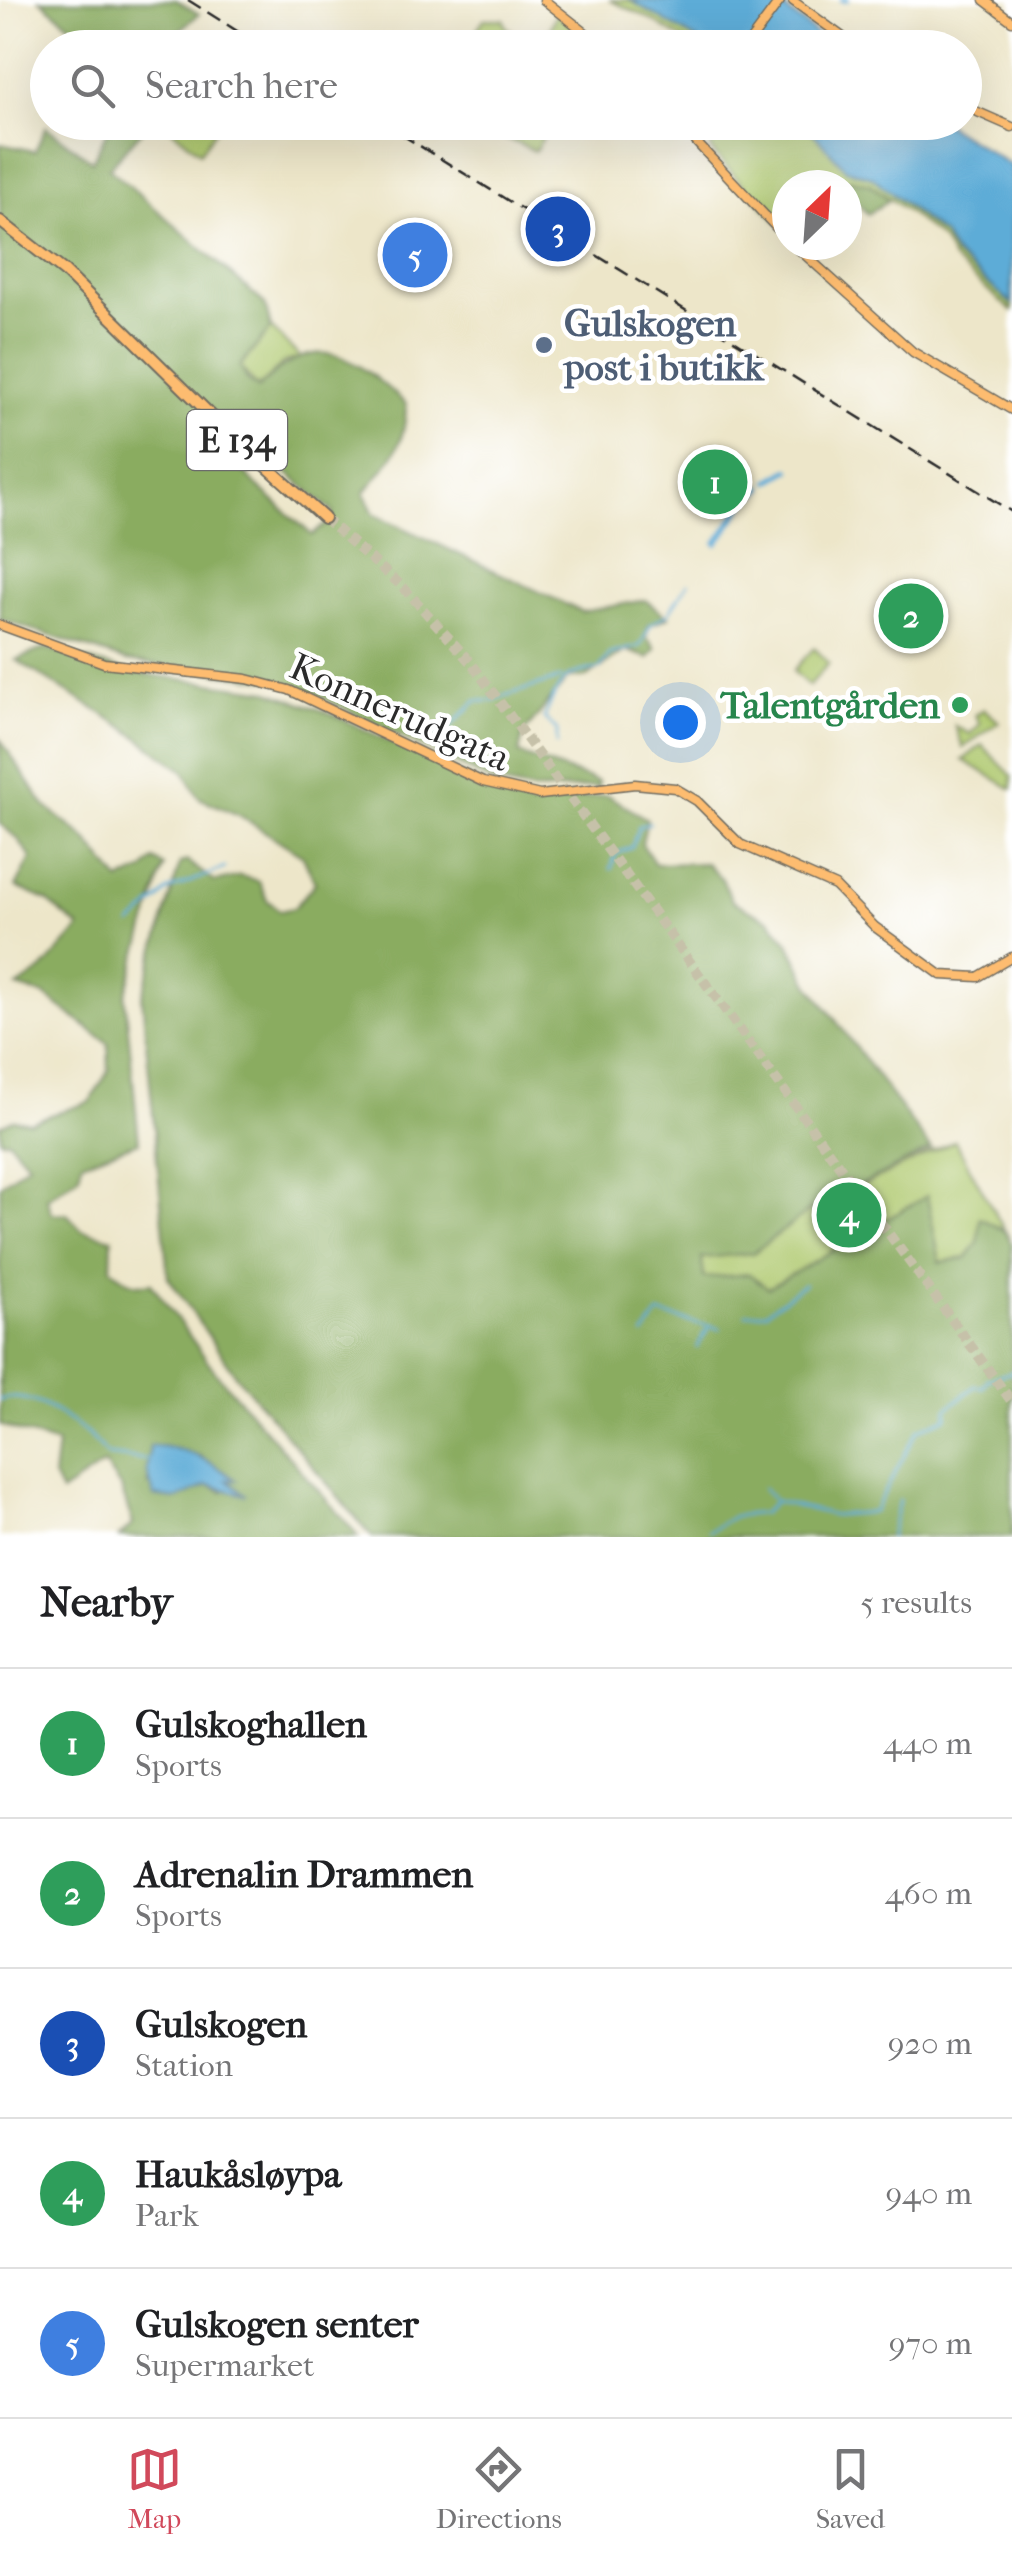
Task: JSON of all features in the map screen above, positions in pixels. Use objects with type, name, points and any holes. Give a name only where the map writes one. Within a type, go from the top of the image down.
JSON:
[{"type":"highway","name":"E 134","points":[[0,219],[35,244],[324,518]]},
{"type":"main road","points":[[544,0],[582,30]]},
{"type":"main road","points":[[984,0],[1012,18]]},
{"type":"main road","points":[[992,0],[1012,18]]},
{"type":"main road","points":[[759,30],[785,2],[829,30]]},
{"type":"main road","points":[[982,114],[1012,127]]},
{"type":"main road","points":[[697,140],[772,223]]},
{"type":"main road","points":[[811,260],[918,356],[1012,410]]},
{"type":"main road","name":"Konnerudgata","points":[[0,623],[114,663],[247,679],[290,690],[483,782],[514,792],[558,794],[645,784],[674,788],[698,801],[740,844],[835,886],[875,928],[941,975],[978,976],[1012,956]]},
{"type":"green space","points":[[40,0],[176,0],[199,14],[180,30],[77,30]]},
{"type":"green space","points":[[609,0],[630,0],[680,30],[668,30]]},
{"type":"green space","points":[[557,13],[578,30],[550,30]]},
{"type":"green space","points":[[484,19],[503,19],[510,30],[477,30]]},
{"type":"green space","points":[[40,140],[64,140],[92,161],[103,140],[134,140],[109,168],[265,304],[271,328],[240,366],[248,381],[258,388],[299,358],[335,355],[369,373],[406,404],[400,442],[389,463],[364,493],[374,514],[582,612],[645,600],[668,617],[649,625],[646,637],[656,649],[648,658],[626,650],[587,677],[568,678],[523,734],[519,754],[598,782],[598,787],[534,791],[495,783],[313,693],[276,681],[127,661],[0,619],[0,144],[35,151]],"holes":[[[221,416],[333,512],[330,521],[312,535],[256,485],[209,431]]]},
{"type":"green space","points":[[185,140],[209,140],[200,152]]},
{"type":"green space","points":[[509,140],[542,140],[535,151]]},
{"type":"green space","points":[[714,140],[821,140],[851,170],[772,170],[772,216],[710,149]]},
{"type":"green space","points":[[862,174],[872,177],[944,236],[955,256],[1012,304],[1012,311],[953,260],[942,240],[870,184],[862,182]]},
{"type":"green space","points":[[862,182],[889,200],[868,214],[862,208]]},
{"type":"green space","points":[[271,328],[301,358],[284,362],[258,388],[240,367]]},
{"type":"green space","points":[[45,648],[129,672],[269,691],[332,714],[532,805],[607,795],[647,819],[642,844],[655,864],[706,863],[722,879],[732,901],[770,920],[789,943],[809,984],[931,1149],[809,1211],[753,1253],[702,1258],[704,1278],[749,1274],[768,1288],[927,1196],[940,1262],[966,1258],[978,1242],[980,1218],[1005,1231],[1012,1244],[1012,1537],[372,1537],[235,1374],[168,1277],[142,997],[180,863],[187,861],[215,882],[240,876],[259,881],[267,900],[280,911],[294,908],[315,883],[303,856],[239,815],[199,798],[184,771],[125,728],[16,660]]},
{"type":"green space","points":[[814,648],[829,663],[809,686],[793,671]]},
{"type":"green space","points":[[984,709],[999,722],[963,748],[955,726],[970,734],[980,724],[975,715]]},
{"type":"green space","points":[[0,739],[44,805],[86,839],[120,881],[143,871],[154,860],[164,866],[125,996],[139,1142],[82,1162],[79,1176],[47,1198],[52,1213],[67,1214],[82,1230],[112,1238],[111,1268],[129,1282],[151,1283],[217,1374],[359,1537],[119,1537],[133,1524],[121,1488],[104,1464],[61,1493],[53,1477],[57,1444],[0,1425],[0,1185],[28,1163],[8,1140],[1,1140],[0,1126],[13,1119],[30,1122],[90,1102],[109,1070],[108,1043],[44,995],[17,987],[42,970],[80,928],[46,900],[16,887],[31,858],[18,839],[0,824]],"holes":[[[151,1446],[200,1456],[234,1480],[227,1479],[223,1492],[209,1485],[148,1484]]]},
{"type":"green space","points":[[982,745],[1012,776],[1012,789],[963,760]]},
{"type":"green space","points":[[955,1141],[1005,1231],[981,1219],[978,1242],[966,1258],[940,1262],[926,1197],[768,1288],[749,1274],[704,1279],[702,1258],[753,1253],[809,1211]]},
{"type":"water","points":[[630,0],[774,0],[812,30],[680,30]]},
{"type":"water","points":[[820,140],[971,140],[1012,166],[1012,304],[955,255],[944,236],[872,177],[862,174],[862,170],[849,170]]},
{"type":"water","points":[[150,1446],[174,1448],[207,1461],[236,1480],[227,1480],[246,1495],[208,1485],[177,1499],[154,1496],[147,1471]]},
{"type":"waterway","points":[[842,0],[847,0]]},
{"type":"waterway","points":[[770,481],[789,470]]},
{"type":"waterway","points":[[717,543],[745,502],[762,488]]},
{"type":"waterway","points":[[557,744],[557,730],[544,718],[563,682],[576,673],[599,669],[610,654],[640,646],[651,624],[668,614],[688,583]]},
{"type":"waterway","points":[[433,735],[443,734],[476,701],[489,701],[561,678]]},
{"type":"waterway","points":[[611,869],[616,854],[632,847],[639,826],[650,823]]},
{"type":"waterway","points":[[131,925],[169,890],[225,868]]},
{"type":"waterway","points":[[746,1314],[766,1312],[804,1284]]},
{"type":"waterway","points":[[644,1335],[659,1314],[721,1329]]},
{"type":"waterway","points":[[697,1347],[709,1327]]},
{"type":"waterway","points":[[709,1531],[734,1516],[763,1513],[775,1501],[834,1515],[874,1512],[918,1430],[947,1417],[947,1409],[975,1386],[983,1387],[988,1379],[1012,1372]]},
{"type":"waterway","points":[[0,1400],[13,1398],[43,1405],[73,1423],[107,1455],[149,1460]]},
{"type":"waterway","points":[[763,1488],[775,1501]]},
{"type":"waterway","points":[[890,1537],[899,1501]]},
{"type":"tunnel","points":[[324,518],[404,588],[472,664],[1012,1402]]},
{"type":"railway","points":[[188,0],[236,30]]},
{"type":"railway","points":[[410,140],[1012,512]]},
{"type":"place","name":"Gulskogen","points":[[558,229]]},
{"type":"place","name":"Gulskogen senter","points":[[415,255]]},
{"type":"place","name":"Gulskogen post i butikk","points":[[544,345]]},
{"type":"place","name":"Gulskoghallen","points":[[715,482]]},
{"type":"place","name":"Adrenalin Drammen","points":[[911,616]]},
{"type":"place","name":"Talentgården","points":[[960,705]]},
{"type":"place","name":"Haukåsløypa","points":[[849,1215]]}]
